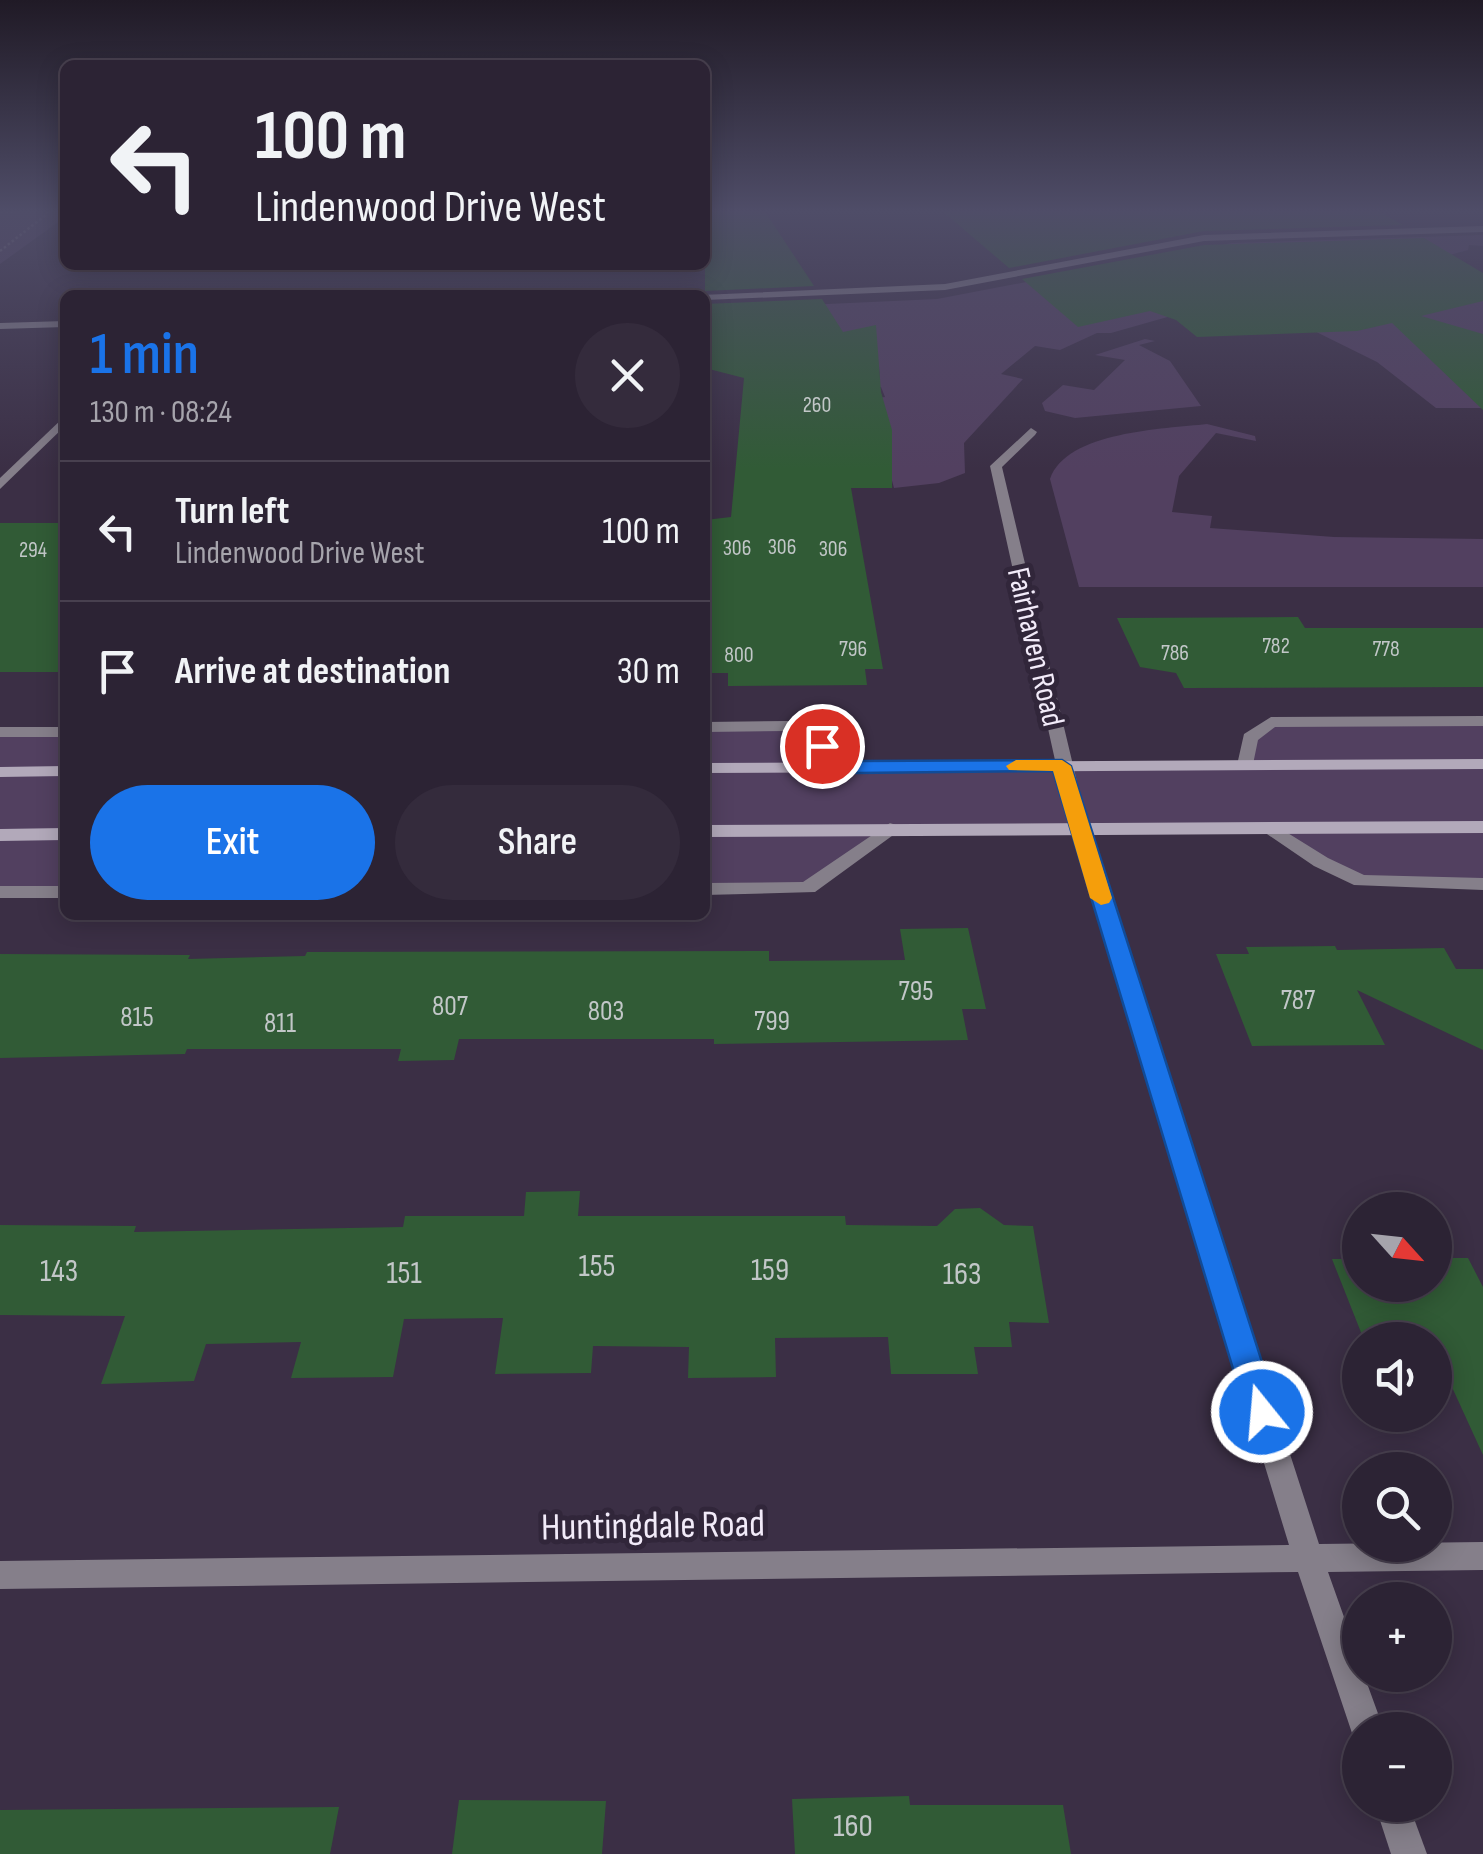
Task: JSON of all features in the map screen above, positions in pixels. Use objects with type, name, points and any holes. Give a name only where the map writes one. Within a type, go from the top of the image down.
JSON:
[{"type":"street","points":[[0,326],[60,324]]},
{"type":"street","points":[[0,485],[60,423]]},
{"type":"street","name":"Fairhaven Road","points":[[1031,432],[996,466],[1062,766],[1308,1558],[1361,1712]]},
{"type":"street","points":[[1246,765],[1250,738],[1272,722],[1483,721]]},
{"type":"street","points":[[710,727],[790,726],[855,767]]},
{"type":"street","points":[[0,732],[60,732]]},
{"type":"street","points":[[710,768],[1483,764]]},
{"type":"street","points":[[0,772],[60,771]]},
{"type":"street","points":[[710,830],[1483,827]]},
{"type":"street","points":[[1270,828],[1322,862],[1361,881],[1483,884]]},
{"type":"street","points":[[710,888],[808,888],[890,830]]},
{"type":"street","points":[[0,834],[60,834]]},
{"type":"street","points":[[0,892],[60,892]]},
{"type":"street","name":"Huntingdale Road","points":[[0,1575],[1483,1556]]},
{"type":"street","points":[[1398,1822],[1409,1854]]},
{"type":"shaded area","points":[[1483,297],[1483,408],[1436,408],[1377,362],[1286,317],[1171,316],[1111,333],[1097,333],[1060,350],[1035,346],[1001,374],[1023,379],[964,443],[965,473],[939,483],[894,488],[870,399],[885,397],[881,387],[868,387],[867,380],[880,380],[879,367],[717,309],[937,299]]},
{"type":"shaded area","points":[[1145,339],[1155,341],[1139,345],[1170,361],[1201,406],[1075,418],[1045,411],[1042,403],[1063,385],[1094,390],[1125,360],[1095,355]]},
{"type":"shaded area","points":[[1207,424],[1255,436],[1256,441],[1216,433],[1179,476],[1172,512],[1212,516],[1210,528],[1334,537],[1483,539],[1483,587],[1079,587],[1050,479],[1060,463],[1076,451],[1119,435]]},
{"type":"shaded area","points":[[1483,721],[1483,884],[1361,881],[1270,828],[890,829],[808,888],[710,889],[710,727],[790,726],[855,767],[1246,765],[1250,738],[1271,722]]},
{"type":"shaded area","points":[[0,732],[60,732],[60,892],[0,892]]},
{"type":"building","points":[[1042,297],[1483,297],[1483,301],[1421,316],[1483,334],[1483,410],[1392,323],[1357,331],[1197,337],[1176,320],[1150,311],[1078,327]]},
{"type":"building","points":[[822,299],[843,332],[876,325],[881,392],[892,430],[892,488],[851,488],[883,669],[865,669],[867,685],[728,686],[728,673],[710,673],[710,519],[731,517],[744,378],[710,369],[710,304]]},
{"type":"building","points":[[0,523],[60,523],[60,672],[0,672]]},
{"type":"building","points":[[1298,617],[1305,628],[1483,628],[1483,687],[1184,688],[1176,673],[1140,667],[1117,618]]},
{"type":"building","points":[[968,928],[986,1009],[962,1009],[968,1040],[714,1044],[714,1039],[459,1039],[454,1060],[398,1061],[401,1049],[187,1049],[185,1054],[0,1058],[0,954],[190,955],[188,959],[305,956],[307,952],[769,951],[769,961],[905,960],[900,929]]},
{"type":"building","points":[[1335,946],[1337,950],[1444,948],[1456,969],[1483,969],[1483,1050],[1357,990],[1385,1045],[1252,1046],[1216,954],[1249,954],[1246,947]]},
{"type":"building","points":[[580,1191],[578,1216],[845,1216],[846,1225],[937,1226],[955,1209],[980,1208],[1004,1225],[1033,1226],[1049,1323],[1009,1322],[1012,1347],[974,1347],[978,1374],[891,1374],[888,1337],[775,1338],[776,1377],[688,1378],[689,1347],[593,1346],[591,1373],[495,1374],[503,1318],[404,1319],[393,1377],[291,1378],[301,1342],[206,1344],[194,1381],[101,1384],[125,1316],[0,1315],[0,1225],[136,1226],[134,1232],[403,1227],[405,1216],[524,1216],[526,1192]]},
{"type":"building","points":[[1452,1258],[1468,1258],[1483,1287],[1483,1455],[1452,1387],[1452,1322],[1357,1322],[1349,1302],[1452,1302]]},
{"type":"building","points":[[1332,1259],[1342,1259],[1342,1284]]},
{"type":"building","points":[[909,1796],[910,1805],[1063,1805],[1071,1854],[795,1854],[792,1799]]},
{"type":"building","points":[[459,1800],[606,1801],[602,1854],[452,1854]]},
{"type":"building","points":[[339,1807],[330,1854],[0,1854],[0,1810]]},
{"type":"slow traffic","points":[[1016,766],[1062,766],[1101,898]]},
{"type":"route","points":[[822,746],[855,767],[1062,766],[1262,1412]]}]
